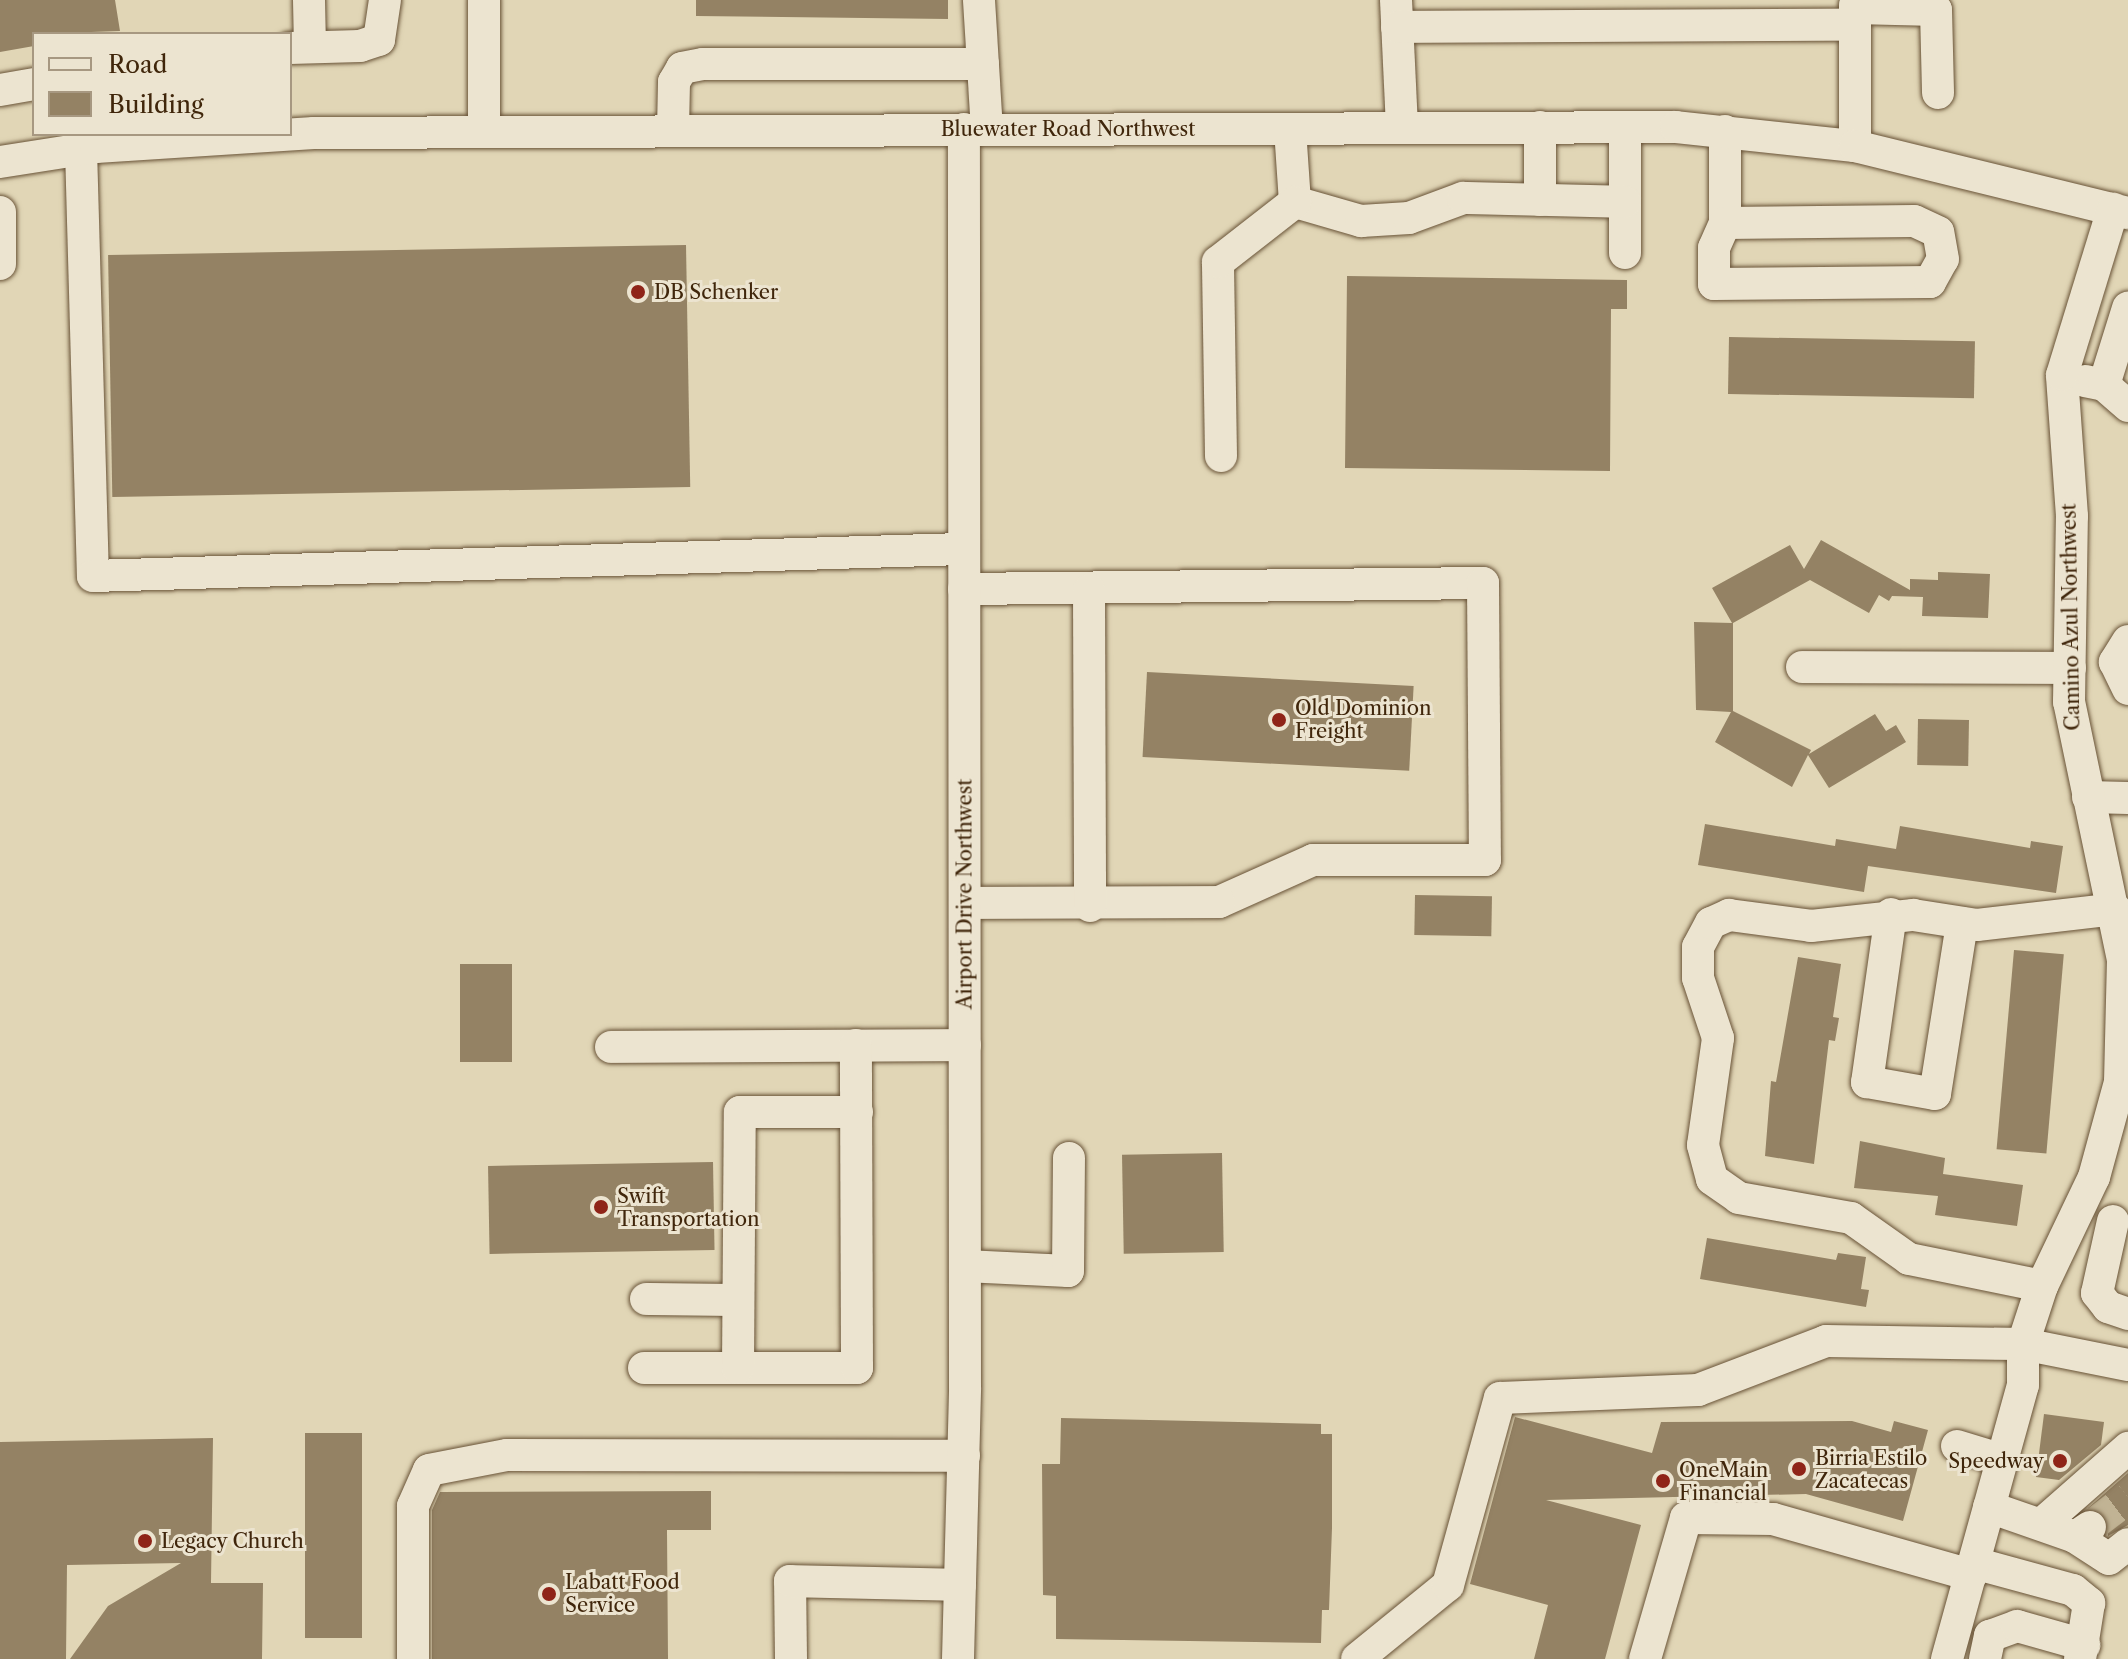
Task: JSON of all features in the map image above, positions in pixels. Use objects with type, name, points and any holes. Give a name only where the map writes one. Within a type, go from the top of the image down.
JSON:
[{"type":"street","points":[[309,0],[300,47],[379,40],[385,0]]},
{"type":"street","points":[[484,0],[484,131]]},
{"type":"street","name":"Airport Drive Northwest","points":[[958,1659],[964,1456],[964,549],[975,129],[983,64],[979,0]]},
{"type":"street","points":[[1402,128],[1396,14],[1936,10],[1938,93]]},
{"type":"street","points":[[1855,11],[1855,146]]},
{"type":"street","points":[[673,130],[674,82],[682,68],[703,64],[983,64]]},
{"type":"street","points":[[0,90],[32,84]]},
{"type":"street","points":[[1540,127],[1540,200]]},
{"type":"street","name":"Bluewater Road Northwest","points":[[292,134],[1540,127],[1725,131],[1855,146],[2120,211]]},
{"type":"street","points":[[1625,127],[1625,253]]},
{"type":"street","points":[[1290,129],[1295,202]]},
{"type":"street","points":[[1725,131],[1725,223],[1714,248],[1714,284],[1930,282],[1943,259],[1938,232],[1914,221],[1725,223]]},
{"type":"street","name":"Bluewater Road Northwest","points":[[0,162],[121,140],[220,136]]},
{"type":"street","points":[[81,149],[93,576],[964,549]]},
{"type":"street","points":[[1295,202],[1361,221],[1409,218],[1463,198],[1625,202]]},
{"type":"street","points":[[1221,456],[1218,262],[1295,202]]},
{"type":"street","name":"Camino Azul Northwest","points":[[1947,1659],[2023,1385],[2023,1344],[2042,1286],[2080,1212],[2115,1158],[2126,1009],[2115,909],[2071,727],[2072,516],[2062,375],[2120,211]]},
{"type":"street","points":[[0,212],[0,264]]},
{"type":"street","points":[[2104,385],[2122,311],[2128,308]]},
{"type":"street","points":[[2062,375],[2104,385],[2128,406]]},
{"type":"street","points":[[964,589],[1089,590],[1483,583],[1485,860],[1313,860],[1219,902],[1090,906],[965,903]]},
{"type":"street","points":[[1089,590],[1090,906]]},
{"type":"street","points":[[1802,667],[2124,664]]},
{"type":"street","points":[[2088,797],[2128,798]]},
{"type":"street","points":[[2042,1286],[1909,1259],[1851,1218],[1739,1198],[1712,1179],[1703,1145],[1718,1038],[1698,978],[1698,947],[1711,923],[1729,915],[1839,925],[1891,914],[1962,923],[2011,924],[2115,909]]},
{"type":"street","points":[[1891,914],[1867,1082],[1935,1094],[1962,923]]},
{"type":"street","points":[[644,1368],[857,1368],[856,1045]]},
{"type":"street","points":[[611,1047],[965,1045]]},
{"type":"street","points":[[738,1368],[740,1112],[857,1112]]},
{"type":"street","points":[[965,1266],[1068,1271],[1069,1158]]},
{"type":"street","points":[[2080,1212],[2121,1223],[2097,1293],[2108,1307],[2128,1314]]},
{"type":"street","points":[[646,1299],[738,1300]]},
{"type":"street","points":[[1357,1659],[1448,1585],[1500,1398],[1698,1390],[1826,1341],[2023,1344],[2128,1365]]},
{"type":"street","points":[[1957,1446],[2003,1460]]},
{"type":"street","points":[[2045,1521],[2128,1448]]},
{"type":"street","points":[[413,1659],[413,1506],[429,1470],[507,1455],[964,1456]]},
{"type":"street","points":[[1989,1507],[2082,1532],[2109,1559],[2128,1544]]},
{"type":"street","points":[[1645,1659],[1686,1518],[1773,1519],[1972,1569],[2073,1590],[2089,1603],[2082,1652],[2017,1626],[1990,1636],[1985,1659]]},
{"type":"street","points":[[791,1659],[790,1581],[960,1585]]},
{"type":"building","points":[[0,0],[115,0],[120,31],[32,32],[32,46],[0,52]]},
{"type":"building","points":[[696,0],[948,0],[948,19],[696,16]]},
{"type":"building","points":[[686,245],[690,487],[112,497],[108,255]]},
{"type":"building","points":[[1347,276],[1627,280],[1627,309],[1611,309],[1610,471],[1345,468]]},
{"type":"building","points":[[1729,337],[1975,341],[1974,398],[1728,394]]},
{"type":"building","points":[[1821,540],[1910,590],[1910,579],[1938,580],[1938,572],[1990,574],[1988,618],[1922,616],[1923,597],[1892,596],[1889,601],[1879,595],[1869,613],[1810,580],[1733,623],[1733,711],[1811,750],[1809,754],[1875,714],[1886,731],[1896,725],[1906,742],[1829,788],[1808,755],[1792,787],[1715,742],[1731,712],[1696,710],[1694,622],[1732,623],[1712,588],[1790,545],[1804,569]]},
{"type":"building","name":"Old Dominion Freight","points":[[1147,672],[1414,686],[1409,771],[1143,757]]},
{"type":"building","points":[[1918,719],[1969,720],[1968,766],[1917,765]]},
{"type":"building","points":[[1705,824],[1835,846],[1836,839],[1896,849],[1900,826],[2030,848],[2031,841],[2063,846],[2056,893],[1868,866],[1864,892],[1698,865]]},
{"type":"building","points":[[1415,895],[1492,896],[1491,936],[1414,935]]},
{"type":"building","points":[[2014,950],[2064,954],[2046,1154],[1997,1149]]},
{"type":"building","points":[[1798,957],[1841,964],[1833,1017],[1839,1018],[1835,1041],[1829,1040],[1814,1164],[1765,1156],[1771,1081],[1776,1082]]},
{"type":"building","points":[[460,964],[512,964],[512,1062],[460,1062]]},
{"type":"building","points":[[1860,1141],[1945,1158],[1943,1174],[2023,1185],[2017,1226],[1935,1215],[1938,1196],[1854,1188]]},
{"type":"building","points":[[1222,1153],[1224,1252],[1124,1254],[1122,1155]]},
{"type":"building","name":"Swift Transportation","points":[[713,1162],[715,1250],[490,1254],[488,1166]]},
{"type":"building","points":[[1707,1238],[1836,1260],[1838,1253],[1866,1257],[1861,1289],[1869,1290],[1866,1307],[1700,1279]]},
{"type":"building","name":"Speedway","points":[[2044,1414],[2104,1422],[2101,1445],[2059,1480],[2036,1477]]},
{"type":"building","points":[[1515,1417],[1652,1453],[1661,1422],[1852,1421],[1891,1432],[1894,1421],[1928,1430],[1903,1521],[1806,1494],[1546,1500],[1641,1525],[1605,1659],[1534,1659],[1548,1605],[1470,1584]]},
{"type":"building","points":[[1061,1418],[1321,1424],[1321,1434],[1332,1434],[1332,1528],[1329,1610],[1322,1610],[1321,1643],[1056,1639],[1056,1596],[1043,1595],[1042,1464],[1060,1464]]},
{"type":"building","points":[[305,1433],[362,1433],[362,1638],[305,1638]]},
{"type":"building","name":"Legacy Church","points":[[213,1438],[211,1583],[263,1583],[262,1659],[70,1659],[108,1606],[181,1563],[67,1565],[66,1659],[0,1659],[0,1442]]},
{"type":"building","points":[[2128,1473],[2128,1525],[2108,1536],[2105,1516],[2088,1508]]},
{"type":"building","name":"Labatt Food Service","points":[[711,1491],[711,1530],[667,1530],[668,1659],[432,1659],[432,1510],[440,1492]]},
{"type":"tunnel","points":[[2090,1527],[2128,1498]]},
{"type":"place","name":"DB Schenker","points":[[638,292]]},
{"type":"place","name":"Old Dominion Freight","points":[[1279,720]]},
{"type":"place","name":"Swift Transportation","points":[[601,1207]]},
{"type":"place","name":"Speedway","points":[[2060,1461]]},
{"type":"place","name":"Birria Estilo Zacatecas","points":[[1799,1469]]},
{"type":"place","name":"OneMain Financial","points":[[1663,1481]]},
{"type":"place","name":"Legacy Church","points":[[145,1541]]},
{"type":"place","name":"Labatt Food Service","points":[[549,1594]]}]
